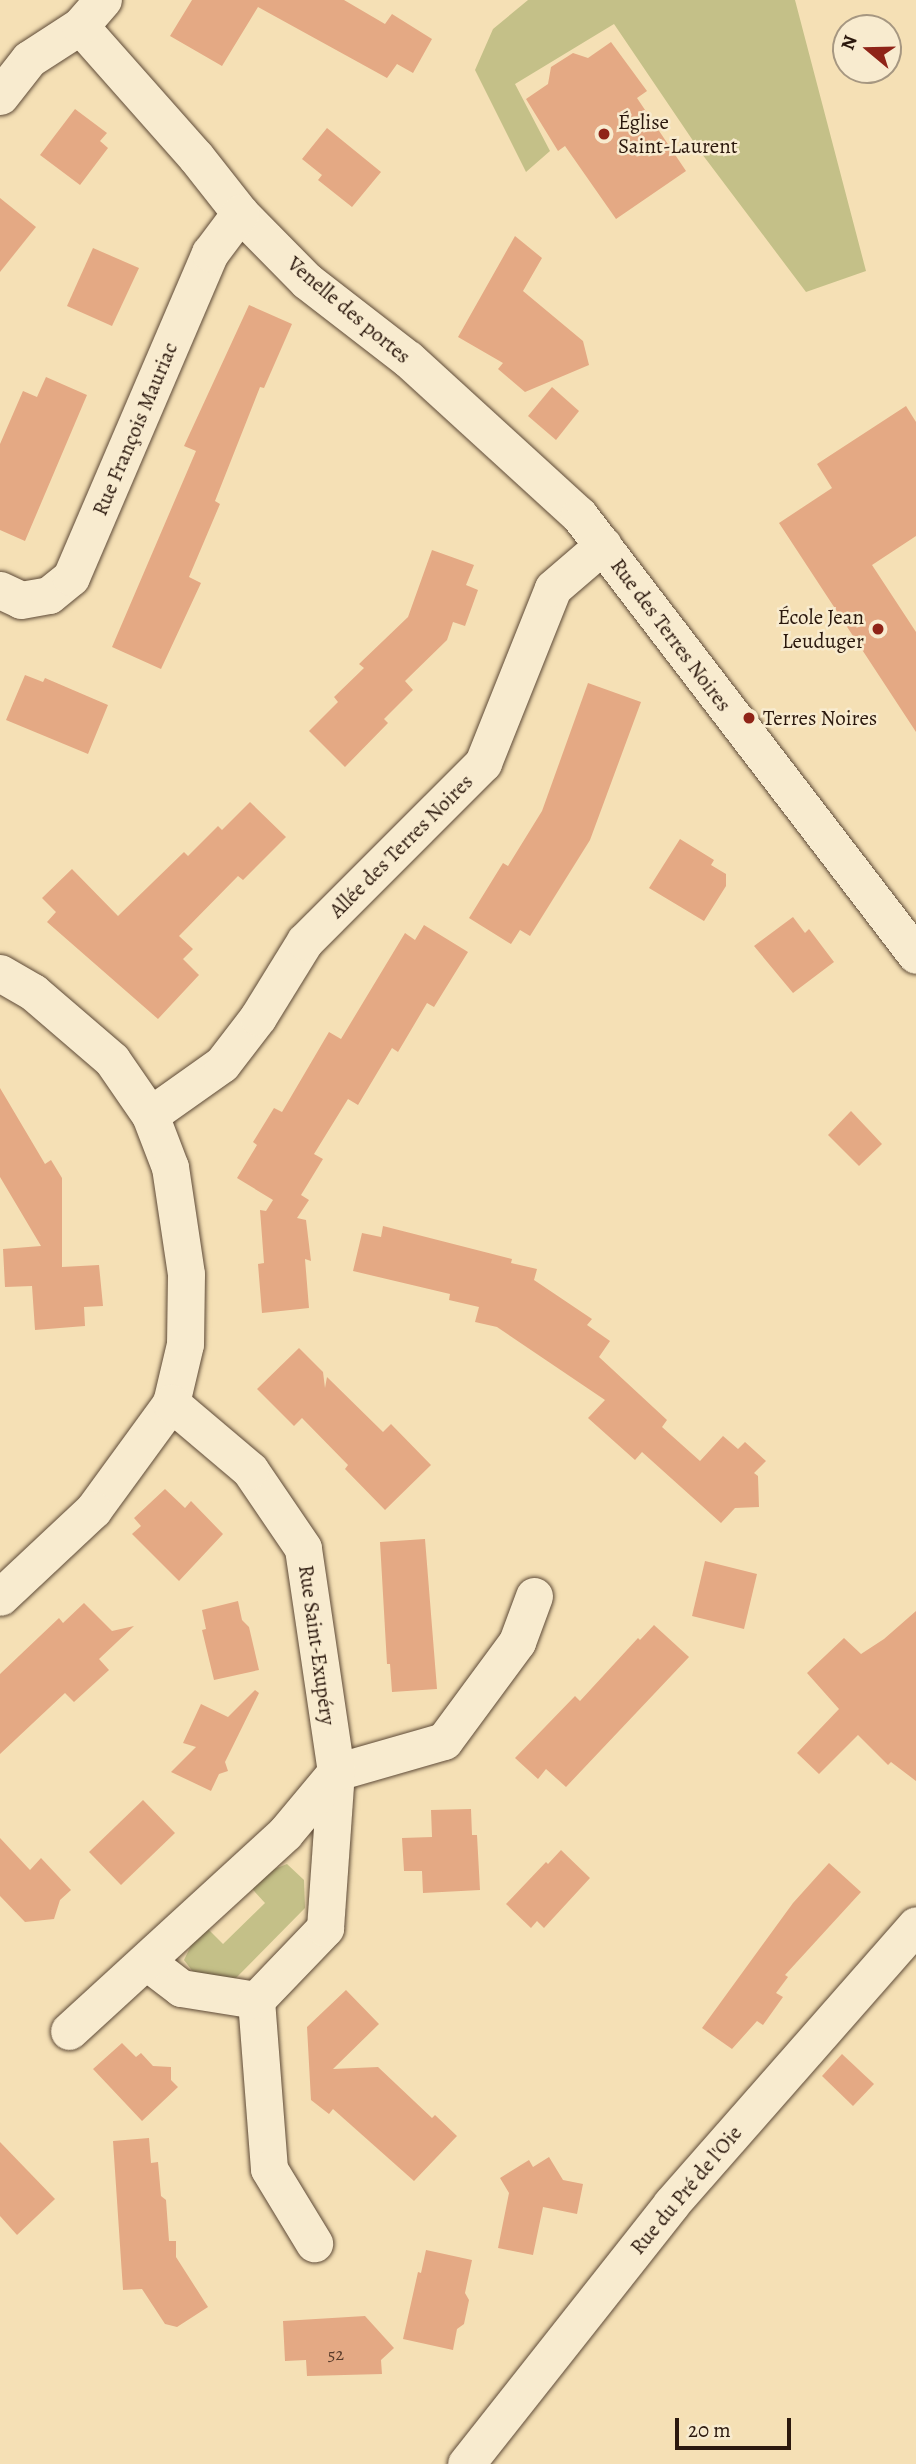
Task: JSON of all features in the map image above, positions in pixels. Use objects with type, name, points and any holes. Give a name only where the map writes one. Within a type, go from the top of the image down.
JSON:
[{"type":"street","points":[[0,96],[29,59],[91,13]]},
{"type":"street","name":"Venelle des portes","points":[[91,13],[240,213],[307,281],[408,359],[579,515]]},
{"type":"street","name":"Rue François Mauriac","points":[[0,590],[21,600],[49,595],[71,577],[210,253],[240,213]]},
{"type":"street","name":"Rue des Terres Noires","points":[[579,515],[916,955]]},
{"type":"street","name":"Allée des Terres Noires","points":[[150,1115],[222,1064],[258,1017],[305,941],[484,763],[553,588],[603,545]]},
{"type":"street","points":[[0,972],[33,992],[112,1060],[150,1115],[170,1167],[186,1274],[185,1344],[171,1403],[93,1510],[0,1597]]},
{"type":"street","name":"Rue Saint-Exupéry","points":[[171,1403],[250,1470],[303,1548],[336,1772],[325,1928],[256,2000]]},
{"type":"street","points":[[69,2031],[285,1833],[336,1772],[444,1741],[517,1642],[534,1597]]},
{"type":"street","name":"Rue du Pré de l'Oie","points":[[466,2464],[671,2204],[916,1925]]},
{"type":"street","points":[[147,1962],[181,1988],[256,2000],[269,2169],[314,2243]]},
{"type":"shaded area","points":[[528,0],[795,0],[866,271],[806,292],[702,154],[614,24],[515,84],[550,151],[526,172],[475,70],[493,29]]},
{"type":"shaded area","points":[[287,1864],[304,1880],[305,1908],[234,1980],[200,1981],[184,1960],[202,1923],[223,1944],[265,1903],[245,1881]]},
{"type":"building","points":[[192,0],[344,0],[385,24],[392,14],[432,39],[413,73],[397,64],[387,78],[258,7],[222,66],[170,36]]},
{"type":"building","name":"Église Saint-Laurent","points":[[611,42],[647,91],[637,98],[686,171],[616,219],[565,146],[558,151],[526,99],[548,84],[551,67],[573,53],[588,58]]},
{"type":"building","points":[[75,109],[107,133],[100,141],[108,148],[80,185],[40,155]]},
{"type":"building","points":[[327,128],[381,172],[352,207],[318,180],[322,175],[302,159]]},
{"type":"building","points":[[0,198],[36,227],[0,272]]},
{"type":"building","points":[[515,236],[542,258],[523,291],[583,341],[589,365],[525,392],[498,369],[503,363],[458,337]]},
{"type":"building","points":[[93,248],[139,268],[112,326],[67,306]]},
{"type":"building","points":[[249,305],[292,324],[264,388],[260,387],[215,501],[220,504],[189,577],[201,583],[161,669],[112,647],[196,451],[184,446]]},
{"type":"building","points":[[46,377],[87,395],[25,541],[0,530],[0,444],[23,391],[37,397]]},
{"type":"building","points":[[552,387],[579,411],[556,440],[528,416]]},
{"type":"building","name":"École Jean Leuduger","points":[[906,406],[916,422],[916,536],[872,565],[916,632],[916,732],[779,523],[832,488],[817,464]]},
{"type":"building","points":[[432,550],[474,565],[466,585],[478,590],[465,626],[453,622],[447,640],[405,681],[413,690],[384,719],[388,723],[345,767],[309,731],[338,702],[334,697],[364,668],[359,664],[408,617]]},
{"type":"building","points":[[25,675],[43,682],[45,678],[108,705],[88,754],[6,720]]},
{"type":"building","points":[[588,683],[641,702],[590,840],[530,936],[520,930],[511,944],[469,918],[503,863],[508,866],[542,811]]},
{"type":"building","points":[[250,802],[286,837],[243,880],[238,876],[179,936],[193,949],[183,959],[199,975],[158,1019],[47,922],[56,912],[42,898],[72,869],[118,916],[184,852],[188,856],[218,826],[222,830]]},
{"type":"building","points":[[680,839],[714,860],[711,865],[726,874],[726,886],[704,921],[649,888]]},
{"type":"building","points":[[793,917],[805,933],[809,929],[834,962],[793,993],[754,946]]},
{"type":"building","points":[[424,925],[468,952],[434,1007],[427,1003],[398,1052],[392,1048],[358,1105],[348,1099],[314,1154],[323,1159],[301,1195],[309,1200],[297,1218],[306,1220],[311,1261],[305,1259],[309,1308],[262,1313],[258,1264],[264,1263],[260,1210],[266,1211],[273,1200],[237,1178],[257,1145],[253,1142],[274,1108],[282,1112],[329,1032],[341,1039],[405,933],[415,940]]},
{"type":"building","points":[[0,1088],[45,1164],[51,1160],[62,1178],[62,1267],[99,1265],[103,1306],[84,1307],[85,1326],[35,1330],[32,1286],[5,1287],[3,1249],[41,1246],[0,1177]]},
{"type":"building","points":[[851,1111],[882,1144],[859,1166],[828,1135]]},
{"type":"building","points":[[383,1226],[512,1259],[511,1263],[537,1269],[534,1280],[592,1319],[587,1325],[610,1341],[599,1357],[667,1420],[662,1427],[700,1461],[723,1436],[738,1449],[745,1442],[766,1461],[754,1473],[758,1476],[759,1507],[735,1508],[721,1523],[642,1452],[635,1460],[588,1418],[605,1400],[497,1327],[475,1322],[479,1307],[449,1300],[450,1294],[353,1271],[362,1233],[381,1237]]},
{"type":"building","points":[[299,1348],[323,1372],[325,1388],[327,1377],[383,1432],[391,1424],[431,1465],[385,1510],[345,1469],[348,1465],[302,1418],[294,1426],[257,1389]]},
{"type":"building","points":[[165,1489],[185,1508],[191,1501],[223,1534],[179,1581],[132,1534],[141,1526],[134,1518]]},
{"type":"building","points":[[425,1539],[437,1689],[392,1692],[390,1664],[387,1664],[380,1542]]},
{"type":"building","points":[[705,1561],[757,1574],[744,1629],[692,1616]]},
{"type":"building","points":[[238,1601],[242,1620],[249,1627],[259,1670],[214,1680],[202,1630],[206,1629],[202,1610]]},
{"type":"building","points":[[84,1603],[112,1631],[134,1626],[99,1659],[109,1670],[74,1702],[65,1693],[0,1754],[0,1674],[59,1618],[63,1623]]},
{"type":"building","points":[[916,1611],[916,1781],[891,1762],[888,1765],[858,1735],[819,1774],[797,1753],[839,1709],[807,1673],[844,1638],[861,1654],[884,1639]]},
{"type":"building","points":[[654,1625],[689,1657],[566,1787],[546,1769],[538,1779],[515,1758],[575,1696],[580,1701],[638,1638],[640,1640]]},
{"type":"building","points":[[255,1690],[259,1693],[225,1762],[228,1771],[219,1774],[211,1791],[171,1772],[196,1747],[183,1743],[201,1704],[228,1717]]},
{"type":"building","points":[[143,1800],[175,1833],[121,1885],[89,1852]]},
{"type":"building","points":[[471,1809],[472,1835],[477,1835],[480,1890],[423,1893],[422,1871],[404,1871],[402,1838],[432,1837],[431,1810]]},
{"type":"building","points":[[0,1838],[30,1870],[41,1858],[71,1890],[60,1900],[54,1919],[25,1922],[0,1896]]},
{"type":"building","points":[[561,1850],[590,1878],[544,1928],[537,1921],[531,1928],[506,1904]]},
{"type":"building","points":[[829,1863],[861,1892],[785,1975],[788,1977],[776,1993],[783,1997],[763,2025],[757,2021],[732,2049],[702,2028],[793,1903]]},
{"type":"building","points":[[346,1990],[379,2024],[333,2069],[378,2067],[432,2118],[435,2115],[457,2136],[414,2181],[333,2109],[329,2114],[311,2100],[307,2027]]},
{"type":"building","points":[[122,2043],[136,2057],[141,2053],[153,2066],[171,2067],[171,2080],[178,2087],[142,2121],[93,2069]]},
{"type":"building","points":[[842,2054],[874,2084],[853,2106],[822,2076]]},
{"type":"building","points":[[149,2138],[151,2163],[158,2162],[161,2196],[166,2200],[169,2241],[176,2241],[176,2257],[208,2307],[177,2327],[165,2324],[142,2289],[123,2290],[113,2141]]},
{"type":"building","points":[[0,2142],[55,2199],[17,2235],[0,2216]]},
{"type":"building","points":[[549,2157],[563,2180],[583,2184],[577,2214],[543,2207],[533,2255],[498,2248],[509,2193],[500,2178],[529,2160],[533,2167]]},
{"type":"building","points":[[426,2250],[472,2260],[465,2293],[469,2300],[464,2324],[457,2329],[453,2350],[403,2339],[418,2272],[421,2273]]},
{"type":"building","points":[[365,2316],[394,2348],[381,2360],[382,2374],[307,2376],[306,2360],[285,2361],[283,2321]]},
{"type":"place","name":"Église Saint-Laurent","points":[[604,134]]},
{"type":"place","name":"École Jean Leuduger","points":[[878,629]]},
{"type":"place","name":"Terres Noires","points":[[749,718]]}]
